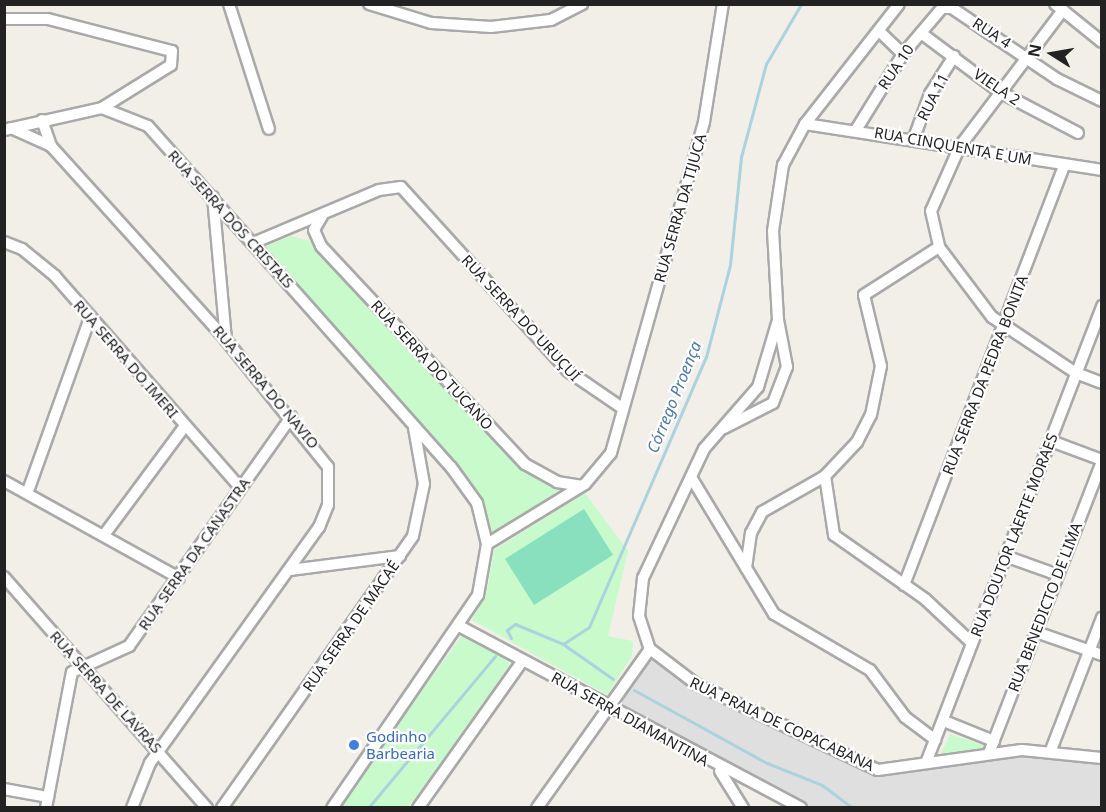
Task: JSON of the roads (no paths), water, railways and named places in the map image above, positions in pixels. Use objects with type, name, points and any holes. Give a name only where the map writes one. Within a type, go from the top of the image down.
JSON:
[{"type":"street","points":[[229,4],[269,129]]},
{"type":"street","points":[[369,4],[430,23],[491,27],[550,20],[582,4]]},
{"type":"street","name":"RUA SERRA DA TIJUCA","points":[[622,408],[704,122],[723,4]]},
{"type":"street","points":[[723,428],[765,410],[778,394],[787,367],[778,320],[776,189],[805,124],[899,4]]},
{"type":"street","points":[[1101,42],[1059,7],[1029,58],[1000,92],[960,146],[931,212],[939,247],[1004,326],[1076,373],[1101,383]]},
{"type":"street","name":"RUA 4","points":[[942,8],[952,8],[1101,101]]},
{"type":"street","name":"RUA 10","points":[[856,130],[903,54],[942,8]]},
{"type":"street","points":[[4,19],[48,19],[172,51],[171,65],[102,108],[8,129]]},
{"type":"street","points":[[879,31],[903,54]]},
{"type":"street","name":"VIELA 2","points":[[921,33],[1000,92],[1078,133]]},
{"type":"street","name":"RUA 11","points":[[914,138],[930,94],[954,56]]},
{"type":"street","name":"RUA SERRA DOS CRISTAIS","points":[[102,108],[148,126],[213,197],[414,425],[477,503],[487,544]]},
{"type":"street","name":"RUA SERRA DO NAVIO","points":[[42,120],[51,146],[226,340],[321,452],[330,488],[319,527],[158,750],[132,807]]},
{"type":"street","name":"RUA CINQUENTA E UM","points":[[805,124],[914,138],[1101,170]]},
{"type":"street","name":"RUA SERRA DO NAVIO","points":[[8,129],[51,146]]},
{"type":"street","name":"RUA SERRA DA PEDRA BONITA","points":[[904,585],[1064,165]]},
{"type":"street","name":"RUA SERRA DO URUÇUÍ","points":[[253,243],[322,216],[379,190],[401,187],[568,371],[622,408]]},
{"type":"street","points":[[213,197],[226,340]]},
{"type":"street","name":"RUA SERRA DO TUCANO","points":[[322,216],[314,230],[321,246],[525,464],[557,483],[581,486]]},
{"type":"street","name":"RUA SERRA DO IMERI","points":[[4,243],[37,259],[240,487]]},
{"type":"street","points":[[746,568],[751,533],[762,512],[825,476],[857,442],[880,383],[879,343],[864,295],[939,247]]},
{"type":"street","name":"RUA DOUTOR LAERTE MORAES","points":[[926,763],[1101,307]]},
{"type":"street","points":[[28,491],[90,318]]},
{"type":"street","points":[[537,807],[650,649],[639,616],[644,578],[704,449],[758,387],[778,320]]},
{"type":"street","points":[[332,807],[461,627],[478,595],[487,544],[581,486],[611,453],[622,408]]},
{"type":"street","name":"RUA SERRA DA CANASTRA","points":[[79,665],[129,646],[291,417]]},
{"type":"street","name":"RUA SERRA DE MACAÉ","points":[[222,807],[400,556],[415,528],[424,484],[414,425]]},
{"type":"street","points":[[104,535],[185,426]]},
{"type":"street","points":[[1051,441],[1101,461]]},
{"type":"street","name":"RUA BENEDICTO DE LIMA","points":[[989,753],[1101,461]]},
{"type":"street","points":[[825,476],[834,535],[904,585],[972,644]]},
{"type":"street","points":[[691,477],[774,614],[870,670],[905,717],[935,740]]},
{"type":"street","points":[[4,481],[28,491],[179,578]]},
{"type":"street","points":[[290,570],[400,556]]},
{"type":"street","points":[[1005,556],[1058,575]]},
{"type":"street","name":"RUA SERRA DE LAVRAS","points":[[5,579],[207,807]]},
{"type":"street","points":[[1051,750],[1101,618]]},
{"type":"street","name":"RUA SERRA DIAMANTINA","points":[[461,627],[609,706],[718,768],[801,807]]},
{"type":"street","points":[[1036,632],[1101,655]]},
{"type":"street","name":"RUA PRAIA DE COPACABANA","points":[[650,649],[696,684],[878,770],[989,753],[1051,750],[1101,758]]},
{"type":"street","points":[[418,807],[523,660]]},
{"type":"street","points":[[4,789],[47,802],[66,686],[79,665]]},
{"type":"street","points":[[944,721],[994,741]]},
{"type":"street","points":[[718,768],[743,807]]},
{"type":"waterway","name":"Córrego Proença","points":[[511,638],[507,630],[515,624],[563,644],[589,627],[706,357],[730,265],[741,157],[766,64],[801,4]]},
{"type":"waterway","points":[[563,644],[613,679]]},
{"type":"waterway","points":[[368,808],[495,656]]},
{"type":"waterway","points":[[634,690],[767,763],[822,785],[853,808]]},
{"type":"place","name":"Godinho Barbearia","points":[[354,745]]}]
